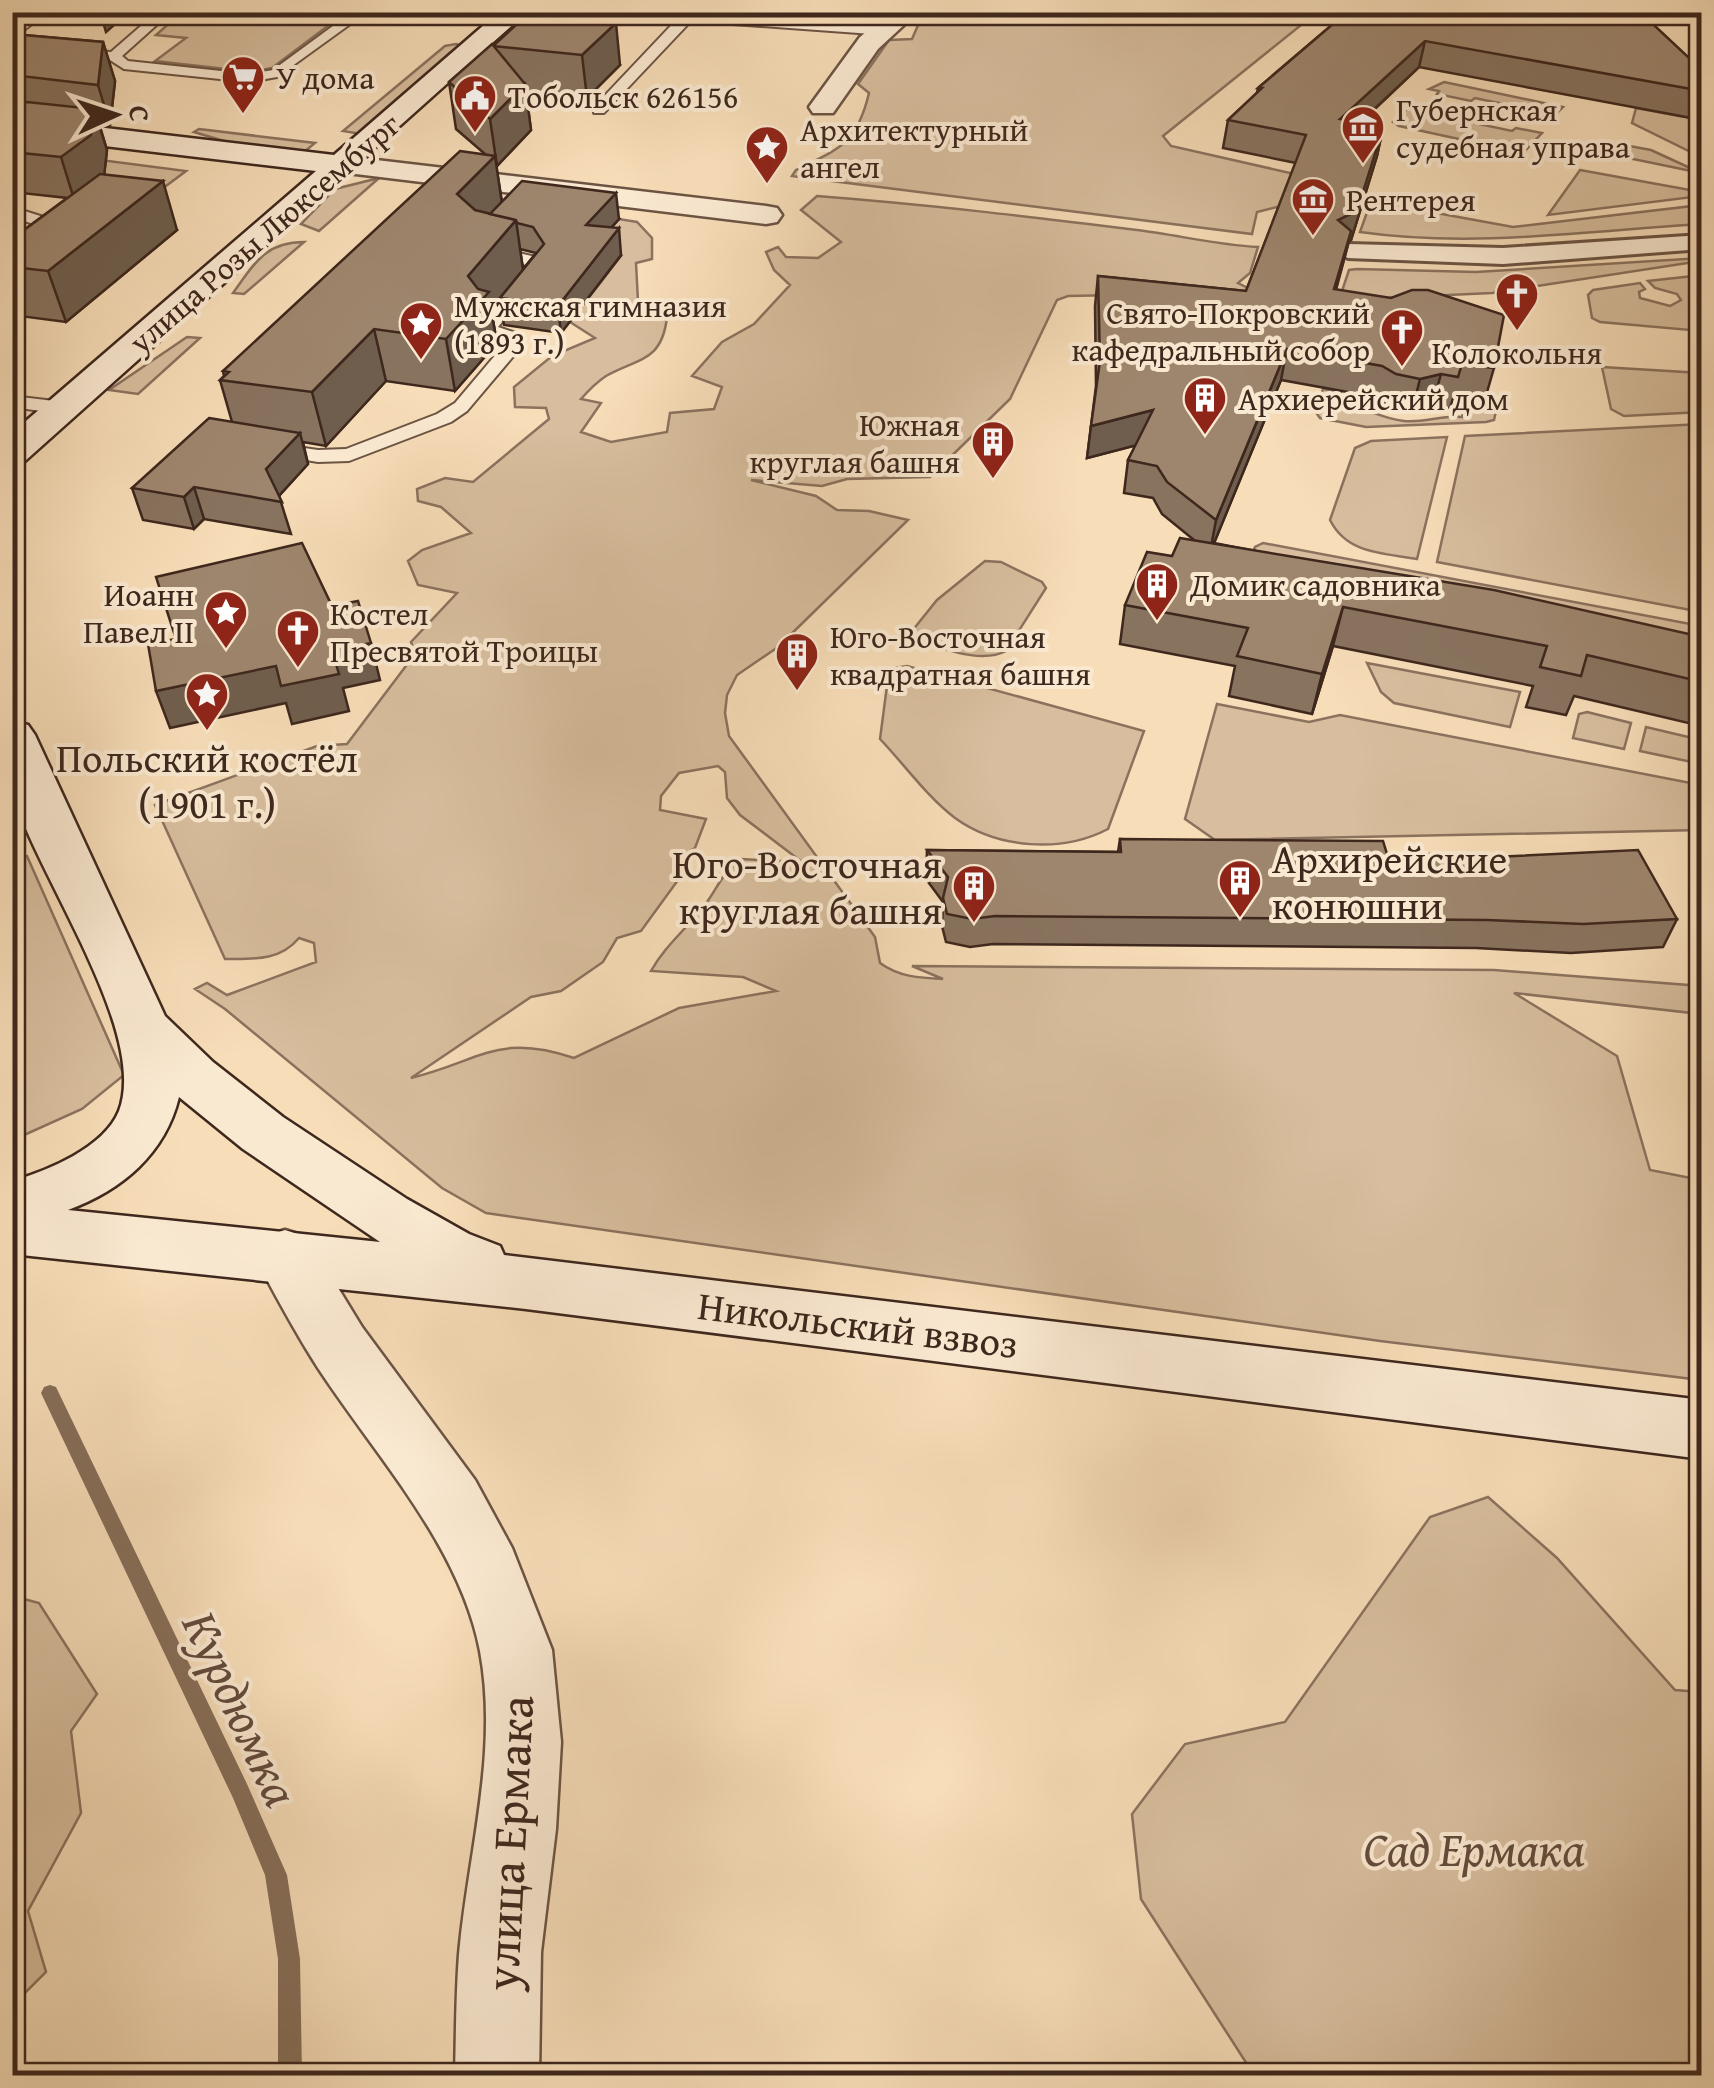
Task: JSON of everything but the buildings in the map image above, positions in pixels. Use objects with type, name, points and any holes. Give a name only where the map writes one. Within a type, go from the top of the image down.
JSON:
[{"type":"main road","name":"улица Розы Люксембург","points":[[12,453],[487,44],[515,12]]},
{"type":"main road","points":[[823,106],[869,44],[896,22]]},
{"type":"main road","points":[[16,136],[46,130],[342,165],[522,196],[766,215]]},
{"type":"main road","points":[[12,735],[144,1028],[152,1065],[152,1095],[141,1125],[126,1146],[72,1184],[12,1205]]},
{"type":"main road","points":[[144,1028],[193,1077],[263,1132],[386,1216],[447,1252],[526,1283]]},
{"type":"main road","name":"Никольский взвоз","points":[[12,1229],[526,1283],[1702,1430]]},
{"type":"main road","name":"улица Ермака","points":[[285,1255],[339,1346],[451,1502],[486,1571],[516,1650],[524,1742],[500,1952],[498,2076]]},
{"type":"street","points":[[1348,251],[1489,256],[1702,242]]},
{"type":"lane","points":[[12,34],[42,12]]},
{"type":"lane","points":[[114,56],[165,12]]},
{"type":"lane","points":[[12,50],[114,56],[124,65],[249,78],[278,73],[361,12]]},
{"type":"lane","points":[[599,110],[686,18],[896,22]]},
{"type":"lane","points":[[630,58],[647,60]]},
{"type":"lane","points":[[12,212],[69,230],[70,234],[12,276]]},
{"type":"lane","points":[[253,446],[318,456],[350,455],[461,408],[512,346],[512,338],[495,334],[489,327],[536,270],[530,260],[480,249],[477,243],[492,226]]},
{"type":"lane","points":[[12,401],[63,408]]},
{"type":"green space","points":[[182,12],[345,13],[272,68],[252,72],[155,61],[186,38],[156,35]]},
{"type":"green space","points":[[940,12],[1316,13],[1163,136],[1171,146],[1330,182],[1285,205],[1257,212],[1252,234],[792,176],[796,170],[835,150],[852,134],[869,93],[858,84],[889,40],[912,39],[922,16]]},
{"type":"green space","points":[[445,46],[467,48],[361,134],[343,131]]},
{"type":"green space","points":[[1444,82],[1563,107],[1552,118],[1530,114],[1532,110],[1475,98],[1471,101],[1429,89]]},
{"type":"green space","points":[[1408,108],[1512,131],[1516,128],[1542,133],[1523,153],[1393,122]]},
{"type":"green space","points":[[1636,108],[1701,120],[1701,157],[1632,123]]},
{"type":"green space","points":[[199,129],[315,143],[304,152],[234,144],[194,132]]},
{"type":"green space","points":[[1602,141],[1651,150],[1701,173],[1594,151]]},
{"type":"green space","points":[[23,150],[186,171],[158,192],[12,159]]},
{"type":"green space","points":[[1580,170],[1701,192],[1701,196],[1548,215]]},
{"type":"green space","points":[[379,178],[319,231],[301,224],[335,189]]},
{"type":"green space","points":[[817,196],[857,199],[1258,247],[1250,273],[1238,283],[1254,291],[1268,292],[1068,296],[1057,300],[1010,399],[930,477],[847,479],[822,486],[751,480],[816,496],[837,510],[869,511],[908,520],[778,647],[737,675],[727,695],[725,713],[729,736],[875,937],[880,963],[902,974],[943,979],[912,966],[1494,970],[1701,986],[1701,1014],[1514,993],[1617,1056],[1650,1170],[1701,1180],[1701,1380],[1380,1341],[486,1213],[442,1188],[225,1009],[195,989],[207,983],[227,995],[316,962],[314,943],[299,938],[275,955],[225,959],[155,805],[317,746],[347,744],[415,654],[411,642],[457,593],[418,585],[408,561],[422,550],[471,533],[441,507],[418,501],[417,489],[445,478],[473,482],[549,419],[546,408],[515,407],[514,387],[552,356],[595,338],[570,322],[621,256],[589,251],[619,219],[637,222],[652,238],[652,259],[636,263],[638,301],[667,317],[654,351],[606,376],[581,399],[601,403],[581,432],[611,442],[667,432],[670,413],[714,409],[722,387],[692,376],[722,342],[754,324],[790,285],[774,270],[766,252],[778,247],[786,257],[818,258],[841,242],[801,210]],"holes":[[[718,766],[725,772],[727,798],[740,815],[802,862],[741,859],[725,874],[651,971],[743,977],[776,991],[679,1008],[574,1058],[548,1051],[507,1048],[411,1078],[531,997],[561,991],[603,962],[617,938],[641,931],[681,876],[679,857],[695,848],[706,819],[660,810],[661,796],[679,773]]]},
{"type":"green space","points":[[1371,201],[1513,227],[1701,205],[1701,224],[1530,237],[1402,237],[1360,232]]},
{"type":"green space","points":[[304,242],[244,294],[233,293],[270,250]]},
{"type":"green space","points":[[1701,258],[1492,293],[1339,300],[1349,270],[1357,269],[1476,272]]},
{"type":"green space","points":[[1693,276],[1701,279],[1701,331],[1600,322],[1592,318],[1588,295],[1593,290],[1640,283],[1645,289],[1639,292],[1640,298],[1670,306],[1681,300],[1677,294],[1655,288],[1648,281]]},
{"type":"green space","points":[[187,337],[200,338],[138,394],[109,390]]},
{"type":"green space","points":[[1602,367],[1701,373],[1701,412],[1624,416],[1611,409]]},
{"type":"green space","points":[[1323,389],[1341,392],[1339,402],[1404,421],[1462,417],[1465,407],[1496,411],[1494,420],[1486,422],[1366,427],[1320,418],[1315,411]]},
{"type":"green space","points":[[1701,424],[1701,612],[1437,562],[1465,436]]},
{"type":"green space","points":[[1447,437],[1417,559],[1367,550],[1337,531],[1330,520],[1355,448],[1371,441]]},
{"type":"green space","points":[[1263,543],[1701,626],[1701,671],[1239,591],[1255,547]]},
{"type":"green space","points":[[985,561],[1001,562],[1042,582],[1046,588],[1006,651],[984,656],[958,653],[932,644],[912,631],[937,600]]},
{"type":"green space","points":[[1367,663],[1520,692],[1510,727],[1394,703],[1381,692]]},
{"type":"green space","points":[[907,666],[1144,731],[1108,829],[1071,842],[1030,844],[991,836],[945,810],[880,739],[888,678],[895,668]]},
{"type":"green space","points":[[1217,704],[1309,722],[1340,715],[1701,785],[1701,830],[1215,840],[1185,819]]},
{"type":"green space","points":[[1587,712],[1631,723],[1624,749],[1573,738],[1579,714]]},
{"type":"green space","points":[[1646,727],[1701,740],[1701,764],[1640,751]]},
{"type":"green space","points":[[27,856],[124,1075],[82,1109],[22,1136],[13,1136],[13,860]]},
{"type":"green space","name":"Сад Ермака","points":[[1488,1497],[1557,1558],[1675,1690],[1701,1692],[1701,2075],[1254,2075],[1141,1899],[1132,1814],[1185,1744],[1285,1722],[1430,1517]]},
{"type":"green space","points":[[13,1596],[39,1603],[97,1694],[71,1731],[81,1813],[28,1911],[46,1972],[13,2005]]},
{"type":"waterway","name":"Курдюмка","points":[[50,1393],[240,1791],[276,1875],[289,1959],[290,2076]]},
{"type":"place","name":"У дома","points":[[243,115]]},
{"type":"place","name":"Тобольск 626156","points":[[475,134]]},
{"type":"place","name":"Губернская судебная управа","points":[[1363,165]]},
{"type":"place","name":"Архитектурный ангел","points":[[767,185]]},
{"type":"place","name":"Рентерея","points":[[1313,237]]},
{"type":"place","name":"Колокольня","points":[[1517,332]]},
{"type":"place","name":"Мужская гимназия (1893 г.)","points":[[421,361]]},
{"type":"place","name":"Свято-Покровский кафедральный собор","points":[[1402,368]]},
{"type":"place","name":"Архиерейский дом","points":[[1205,436]]},
{"type":"place","name":"Южная круглая башня","points":[[993,480]]},
{"type":"place","name":"Домик садовника","points":[[1157,622]]},
{"type":"place","name":"Иоанн Павел II","points":[[226,650]]},
{"type":"place","name":"Костел Пресвятой Троицы","points":[[298,669]]},
{"type":"place","name":"Юго-Восточная квадратная башня","points":[[797,692]]},
{"type":"place","name":"Польский костёл (1901 г.)","points":[[207,732]]},
{"type":"place","name":"Архирейские конюшни","points":[[1240,919]]},
{"type":"place","name":"Юго-Восточная круглая башня","points":[[974,924]]}]
